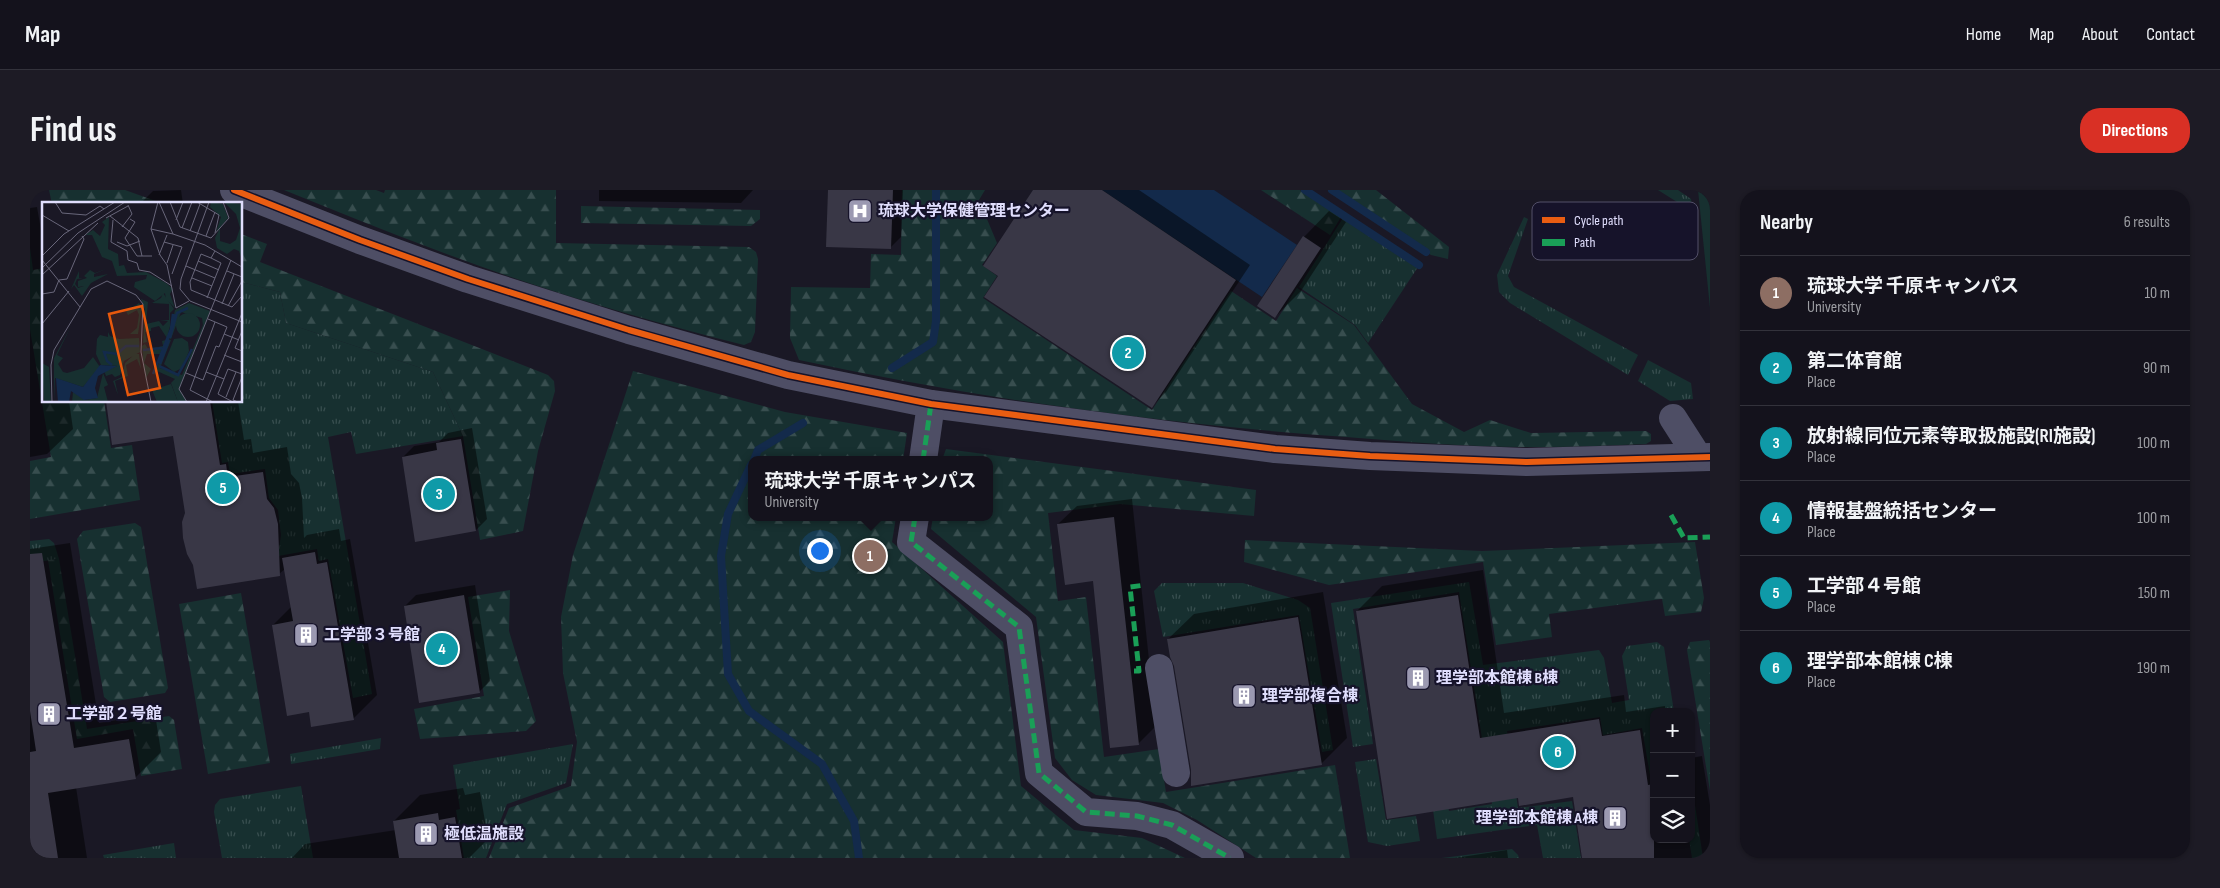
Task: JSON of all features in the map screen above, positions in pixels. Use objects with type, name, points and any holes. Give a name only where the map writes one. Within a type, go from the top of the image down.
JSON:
[{"type":"street","points":[[234,190],[360,240],[458,276],[629,330],[788,375],[931,404],[1265,448],[1370,456],[1528,462],[1704,457]]},
{"type":"street","points":[[924,456],[931,404]]},
{"type":"street","points":[[1673,418],[1704,457]]},
{"type":"street","points":[[914,521],[911,542],[1019,627],[1039,773],[1086,812],[1137,816],[1172,825],[1230,858]]},
{"type":"street","points":[[1159,668],[1176,773]]},
{"type":"green space","points":[[49,190],[125,190],[158,202],[52,202]]},
{"type":"green space","points":[[284,190],[376,190],[384,193],[385,190],[556,190],[556,243],[749,247],[756,252],[758,259],[755,332],[751,342],[744,345],[666,325],[589,302],[474,264]]},
{"type":"green space","points":[[902,190],[985,190],[979,200],[997,243],[982,265],[997,276],[983,298],[1152,410],[1231,291],[1276,321],[1297,288],[1354,325],[1412,404],[1464,432],[1490,420],[1531,433],[1646,431],[1651,434],[1651,441],[1646,444],[1594,446],[1494,447],[1277,432],[1140,417],[1003,398],[935,387],[799,360],[790,338],[791,287],[870,288],[871,254],[901,255]]},
{"type":"green space","points":[[1261,190],[1300,190],[1341,217],[1330,235]]},
{"type":"green space","points":[[1336,190],[1376,190],[1449,247],[1448,259],[1431,255]]},
{"type":"green space","points":[[1658,190],[1678,190],[1691,199],[1691,202],[1677,202]]},
{"type":"green space","points":[[1698,190],[1710,190],[1710,308]]},
{"type":"green space","points":[[581,206],[760,210],[760,219],[751,226],[581,223]]},
{"type":"green space","points":[[1524,217],[1528,219],[1508,276],[1514,287],[1638,355],[1628,375],[1510,303],[1499,292],[1497,275]]},
{"type":"green space","points":[[1343,218],[1418,267],[1368,343],[1355,325],[1299,287]]},
{"type":"green space","points":[[242,234],[267,244],[260,262],[548,375],[554,381],[555,391],[538,451],[523,531],[480,540],[463,436],[433,372],[286,323],[280,292],[242,282]]},
{"type":"green space","points":[[30,248],[33,270],[42,268],[42,402],[104,402],[111,448],[132,445],[140,500],[30,519],[30,461],[51,457],[30,329]]},
{"type":"green space","points":[[242,282],[280,292],[286,323],[433,372],[463,436],[356,454],[351,432],[328,437],[372,694],[353,698],[328,559],[319,561],[317,549],[278,556],[281,535],[278,510],[269,498],[265,469],[230,474],[228,462],[222,463],[212,402],[242,402]]},
{"type":"green space","points":[[1648,360],[1691,383],[1693,399],[1670,401],[1638,381]]},
{"type":"green space","points":[[633,371],[785,412],[907,433],[904,456],[748,456],[748,521],[895,521],[892,542],[1003,642],[1021,786],[1074,830],[1142,838],[1185,858],[489,858],[509,808],[571,786],[577,742],[563,673],[561,617],[573,555]]},
{"type":"green space","points":[[946,449],[1256,490],[1254,516],[1120,504],[1048,513],[1058,601],[1086,597],[1104,757],[1159,749],[1166,792],[1335,765],[1350,858],[1256,858],[1197,820],[1163,803],[1096,795],[1072,780],[1055,758],[1036,617],[931,529],[932,521],[993,521],[993,456],[943,456]]},
{"type":"green space","points":[[135,523],[141,527],[168,688],[165,693],[110,702],[104,697],[77,539],[83,531]]},
{"type":"green space","points":[[49,539],[54,543],[59,559],[30,563],[30,541]]},
{"type":"green space","points":[[1245,540],[1482,551],[1695,542],[1704,598],[1701,612],[1665,616],[1662,599],[1549,614],[1552,637],[1496,645],[1483,562],[1329,585],[1244,562]]},
{"type":"green space","points":[[59,559],[87,729],[169,716],[174,720],[182,769],[141,776],[133,729],[77,739],[48,560]]},
{"type":"green space","points":[[1469,582],[1483,665],[1599,650],[1604,658],[1612,703],[1629,700],[1622,656],[1627,646],[1657,642],[1664,647],[1673,708],[1650,708],[1650,775],[1642,728],[1603,735],[1600,717],[1507,731],[1512,766],[1487,770],[1459,592],[1353,609],[1373,744],[1353,747],[1331,603]]},
{"type":"green space","points":[[1162,583],[1243,583],[1298,600],[1310,608],[1333,750],[1322,752],[1299,615],[1163,637],[1154,591]]},
{"type":"green space","points":[[510,590],[509,631],[536,721],[526,731],[420,739],[414,709],[484,696],[468,597]]},
{"type":"green space","points":[[241,593],[270,763],[208,774],[179,604]]},
{"type":"green space","points":[[1709,640],[1710,791],[1687,650],[1690,642]]},
{"type":"green space","points":[[381,738],[380,749],[291,764],[290,754]]},
{"type":"green space","points":[[573,744],[566,783],[507,804],[486,858],[464,858],[456,810],[460,809],[453,765]]},
{"type":"green space","points":[[1376,759],[1386,820],[1416,816],[1420,841],[1387,846],[1368,842],[1355,762]]},
{"type":"green space","points":[[1514,781],[1518,808],[1572,801],[1581,858],[1543,858],[1537,825],[1437,839],[1431,795],[1446,792],[1449,811],[1492,804],[1489,785]]},
{"type":"green space","points":[[301,786],[313,858],[222,858],[214,812],[215,805],[220,799]]},
{"type":"green space","points":[[1695,805],[1703,858],[1692,858],[1690,843],[1695,843]]},
{"type":"green space","points":[[174,843],[176,858],[104,858],[103,855]]},
{"type":"green space","points":[[1512,849],[1519,858],[1442,858]]},
{"type":"water","points":[[1102,190],[1214,190],[1297,245],[1262,297]]},
{"type":"building","points":[[828,190],[893,190],[891,249],[826,247]]},
{"type":"building","points":[[1033,190],[1102,190],[1236,280],[1152,408],[984,297],[998,276],[983,266]]},
{"type":"building","points":[[1303,236],[1321,248],[1275,318],[1257,306]]},
{"type":"building","points":[[106,402],[210,402],[220,465],[226,464],[228,477],[263,472],[267,499],[274,508],[278,524],[280,576],[197,589],[193,565],[187,554],[183,538],[182,522],[185,513],[173,436],[112,445]]},
{"type":"building","points":[[461,439],[476,531],[415,542],[402,457],[437,450],[436,443]]},
{"type":"building","points":[[1114,517],[1139,745],[1110,748],[1093,581],[1065,585],[1057,524]]},
{"type":"building","name":"工学部３号館","points":[[315,552],[317,564],[327,562],[354,720],[311,727],[309,712],[287,716],[272,625],[293,621],[282,558]]},
{"type":"building","name":"工学部２号館","points":[[42,553],[74,748],[129,739],[136,779],[48,793],[58,858],[30,858],[30,752],[36,751],[30,711],[30,554]]},
{"type":"building","points":[[464,595],[480,693],[419,703],[404,606]]},
{"type":"building","points":[[1458,595],[1480,738],[1599,719],[1602,736],[1640,730],[1648,785],[1650,785],[1650,843],[1654,843],[1654,858],[1582,858],[1573,797],[1519,806],[1518,798],[1387,819],[1356,611]]},
{"type":"building","name":"理学部複合棟","points":[[1298,617],[1322,765],[1191,786],[1191,770],[1174,666],[1170,657],[1167,639]]},
{"type":"building","name":"極低温施設","points":[[438,813],[439,820],[455,817],[462,858],[399,858],[393,821]]},
{"type":"waterway","points":[[892,368],[933,342],[936,321],[936,190]]},
{"type":"waterway","points":[[1305,190],[1419,265]]},
{"type":"waterway","points":[[1332,190],[1426,252]]},
{"type":"waterway","points":[[756,456],[758,450],[803,423]]},
{"type":"waterway","points":[[748,471],[728,514],[721,556],[728,674],[749,711],[822,764],[854,821],[859,858]]},
{"type":"marked path","points":[[924,456],[931,404]]},
{"type":"marked path","points":[[1671,515],[1684,538],[1710,537]]},
{"type":"marked path","points":[[914,521],[911,542],[1019,627],[1039,773],[1086,812],[1137,816],[1172,825],[1230,858]]},
{"type":"marked path","points":[[1134,671],[1139,671],[1130,587],[1145,585]]},
{"type":"cycle path","points":[[234,190],[360,240],[468,279],[629,330],[788,375],[931,404],[1275,449],[1370,456],[1527,462],[1710,457]]},
{"type":"place","name":"琉球大学保健管理センター","points":[[860,211]]},
{"type":"place","name":"第二体育館","points":[[1128,353]]},
{"type":"place","name":"工学部４号館","points":[[223,488]]},
{"type":"place","name":"放射線同位元素等取扱施設(RI施設)","points":[[439,494]]},
{"type":"place","name":"琉球大学 千原キャンパス","points":[[870,556]]},
{"type":"place","name":"工学部３号館","points":[[306,635]]},
{"type":"place","name":"情報基盤統括センター","points":[[442,649]]},
{"type":"place","name":"理学部本館棟 B棟","points":[[1418,678]]},
{"type":"place","name":"理学部複合棟","points":[[1244,696]]},
{"type":"place","name":"工学部２号館","points":[[49,714]]},
{"type":"place","name":"理学部本館棟 C棟","points":[[1558,752]]},
{"type":"place","name":"理学部本館棟 A棟","points":[[1615,818]]},
{"type":"place","name":"極低温施設","points":[[426,834]]}]
